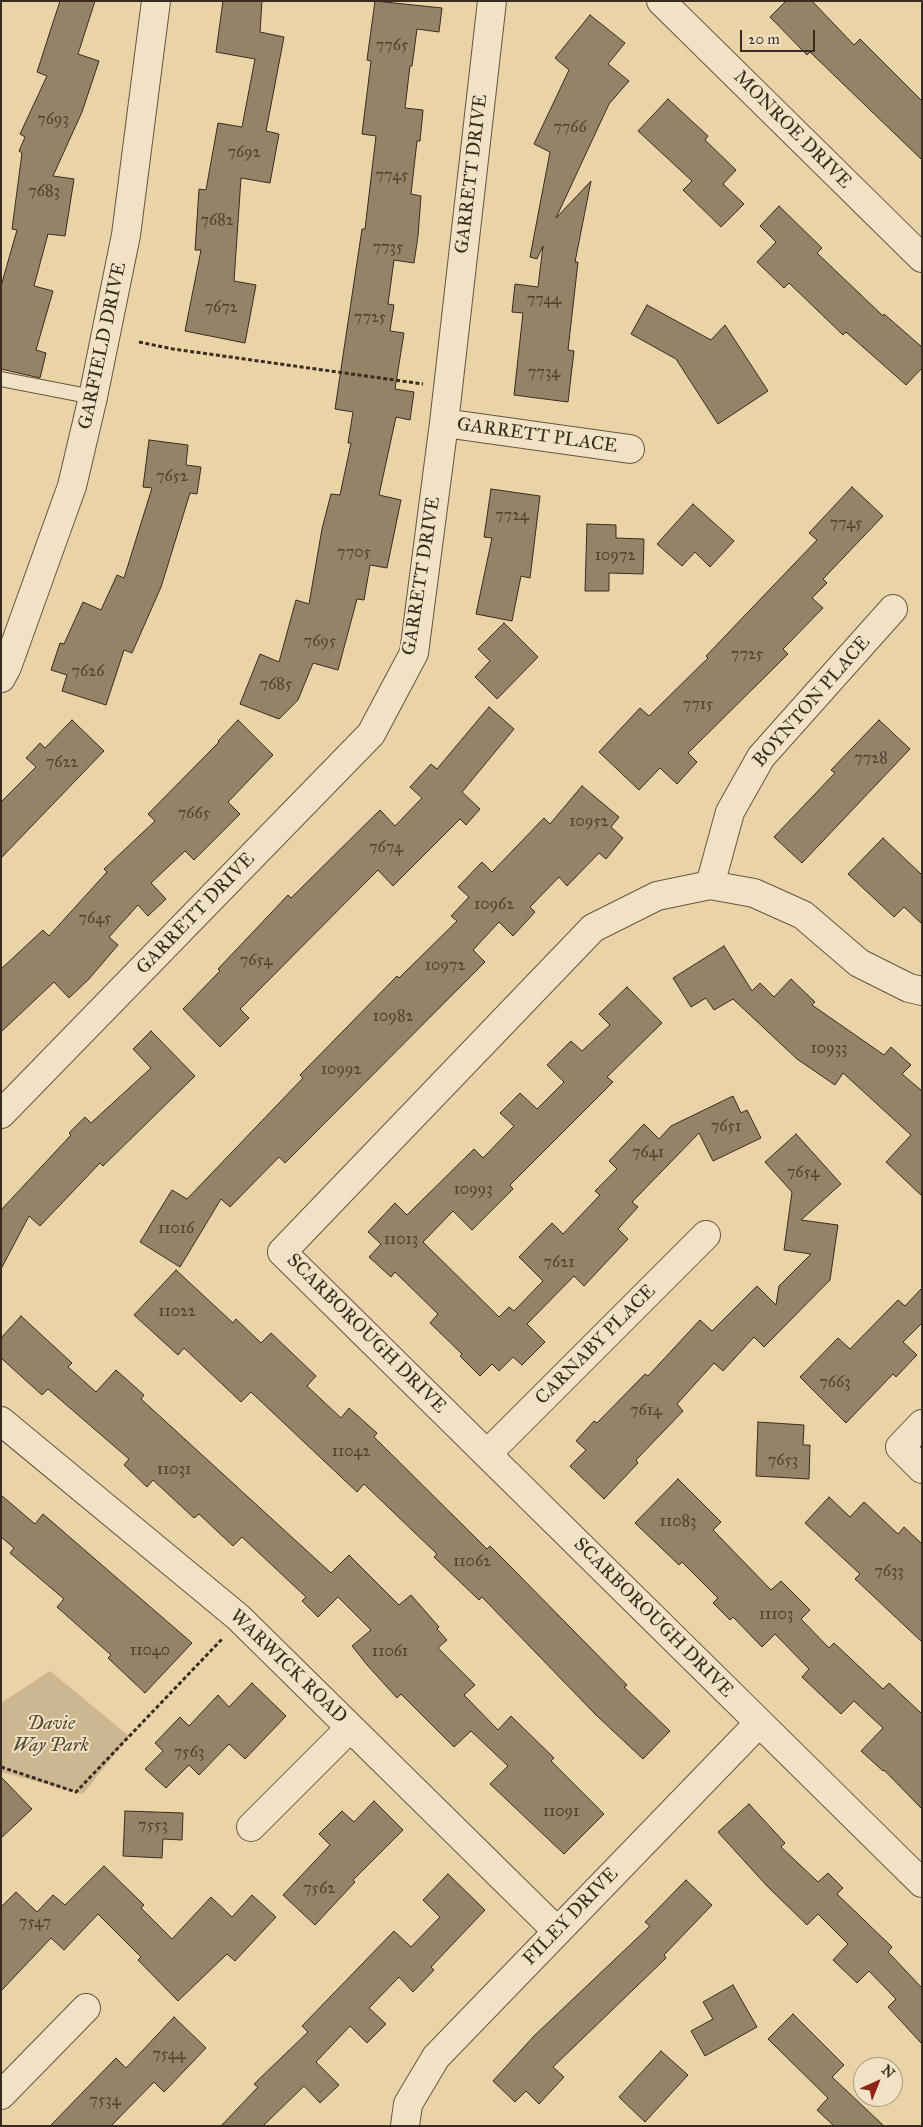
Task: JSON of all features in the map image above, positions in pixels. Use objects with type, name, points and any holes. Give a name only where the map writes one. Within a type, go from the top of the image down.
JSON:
[{"type":"street","name":"GARFIELD DRIVE","points":[[1,678],[7,667],[72,486],[93,397],[126,235],[156,1]]},
{"type":"street","name":"GARRETT DRIVE","points":[[1,1114],[371,734],[414,654],[444,423],[492,1]]},
{"type":"street","name":"MONROE DRIVE","points":[[661,1],[922,258]]},
{"type":"street","name":"GARRETT PLACE","points":[[444,423],[630,449]]},
{"type":"street","name":"BOYNTON PLACE","points":[[710,885],[730,812],[761,757],[893,609]]},
{"type":"street","name":"SCARBOROUGH DRIVE","points":[[922,992],[909,988],[859,962],[803,915],[754,893],[710,885],[657,896],[593,928],[282,1252],[922,1883]]},
{"type":"street","name":"CARNABY PLACE","points":[[487,1454],[706,1235]]},
{"type":"street","name":"WARWICK ROAD","points":[[1,1421],[238,1617],[558,1931]]},
{"type":"street","points":[[922,1424],[900,1446],[922,1469]]},
{"type":"street","name":"FILEY DRIVE","points":[[405,2126],[408,2104],[436,2057],[759,1723]]},
{"type":"street","points":[[252,1827],[350,1728]]},
{"type":"street","points":[[1,2095],[86,2008]]},
{"type":"lane","points":[[1,379],[93,397]]},
{"type":"path","points":[[139,342],[173,349],[430,385]]},
{"type":"path","points":[[1,1767],[76,1792],[228,1632]]},
{"type":"green space","name":"Davie Way Park","points":[[50,1671],[129,1736],[83,1794],[1,1772],[1,1703]]},
{"type":"building","points":[[60,1],[95,1],[78,54],[99,61],[82,112],[53,176],[74,179],[65,236],[48,234],[34,286],[53,291],[36,350],[46,353],[40,378],[1,369],[1,286],[17,230],[12,229],[22,153],[19,151],[25,137],[20,134],[47,76],[37,72]]},
{"type":"building","points":[[223,1],[262,1],[260,32],[284,37],[266,131],[279,134],[270,183],[241,178],[234,281],[256,285],[245,343],[185,331],[201,250],[195,250],[199,189],[206,190],[218,123],[242,127],[255,59],[216,52]]},
{"type":"building","points":[[375,1],[442,8],[439,32],[417,29],[412,66],[410,66],[405,108],[423,110],[420,141],[417,141],[411,194],[421,196],[418,236],[414,263],[394,260],[388,304],[394,305],[390,331],[404,333],[395,389],[414,392],[410,420],[396,417],[379,495],[401,500],[387,568],[370,565],[364,600],[357,599],[338,670],[313,663],[298,700],[279,719],[240,704],[260,654],[279,662],[296,600],[309,604],[322,529],[331,494],[340,495],[351,443],[348,443],[353,412],[335,409],[362,229],[365,229],[376,136],[362,134],[371,61],[367,60]]},
{"type":"building","points":[[786,1],[812,1],[854,45],[860,39],[922,101],[922,160],[810,52],[807,55],[770,17]]},
{"type":"building","points":[[590,15],[625,43],[608,64],[629,81],[609,104],[556,218],[591,181],[575,262],[578,262],[568,350],[574,351],[568,402],[514,395],[523,313],[512,312],[515,284],[538,287],[543,246],[537,259],[530,257],[550,152],[534,144],[569,70],[555,58]]},
{"type":"building","points":[[668,99],[708,136],[705,140],[736,170],[723,184],[744,204],[721,227],[683,190],[692,181],[638,131]]},
{"type":"building","points":[[779,206],[822,248],[817,253],[883,316],[884,314],[922,347],[922,368],[906,385],[846,332],[843,335],[789,283],[784,288],[757,262],[776,242],[760,226]]},
{"type":"building","points":[[647,305],[711,340],[725,325],[768,391],[718,424],[676,359],[631,334]]},
{"type":"building","points":[[149,440],[188,445],[186,465],[201,467],[197,494],[190,493],[161,587],[132,653],[124,650],[106,705],[62,691],[67,675],[51,670],[60,643],[64,644],[83,602],[101,610],[117,575],[124,578],[152,488],[143,487]]},
{"type":"building","points":[[852,487],[883,516],[823,579],[827,583],[812,598],[823,608],[783,649],[788,654],[688,753],[697,762],[677,784],[660,768],[639,790],[599,752],[640,708],[649,716],[708,658],[706,656],[817,540],[809,533]]},
{"type":"building","points":[[491,489],[540,496],[530,578],[521,576],[512,621],[476,614],[492,538],[484,537]]},
{"type":"building","points":[[693,504],[734,541],[710,567],[695,552],[682,566],[657,544]]},
{"type":"building","points":[[587,524],[616,525],[616,538],[644,539],[643,574],[609,573],[609,591],[585,591]]},
{"type":"building","points":[[504,623],[538,657],[497,699],[475,677],[490,661],[478,649]]},
{"type":"building","points":[[489,707],[514,729],[462,792],[480,809],[466,825],[460,819],[393,886],[378,870],[240,1009],[249,1018],[220,1047],[183,1009],[288,895],[291,898],[380,810],[395,826],[422,798],[410,787],[431,764],[437,769]]},
{"type":"building","points":[[72,720],[104,751],[1,858],[1,802],[36,767],[26,758],[40,743],[45,748]]},
{"type":"building","points":[[238,720],[273,755],[228,802],[240,814],[194,860],[185,851],[151,883],[166,899],[148,916],[138,905],[109,937],[118,945],[89,979],[69,998],[54,982],[1,1032],[1,969],[43,930],[49,936],[107,872],[104,869],[155,821],[148,814]]},
{"type":"building","points":[[879,720],[910,749],[802,863],[774,837],[835,773],[831,770]]},
{"type":"building","points":[[582,786],[619,817],[611,827],[623,838],[606,859],[599,853],[567,886],[559,877],[530,907],[535,912],[513,936],[499,922],[473,950],[485,962],[285,1163],[279,1157],[230,1207],[221,1199],[180,1267],[140,1242],[172,1190],[187,1199],[303,1078],[300,1075],[397,976],[399,978],[457,921],[451,916],[469,897],[458,887],[482,862],[492,872],[544,818],[550,824]]},
{"type":"building","points":[[883,838],[922,875],[922,924],[904,907],[894,917],[848,874]]},
{"type":"building","points":[[724,946],[752,991],[760,983],[774,997],[791,979],[815,1002],[812,1005],[884,1055],[891,1047],[911,1065],[902,1074],[922,1091],[922,1196],[886,1162],[911,1135],[843,1073],[835,1085],[797,1059],[733,999],[714,1010],[706,998],[691,1007],[673,978]]},
{"type":"building","points":[[627,987],[662,1023],[607,1077],[613,1082],[510,1185],[513,1189],[472,1230],[453,1211],[423,1242],[499,1317],[509,1307],[514,1311],[543,1281],[519,1257],[552,1223],[563,1234],[600,1195],[595,1191],[617,1169],[609,1161],[644,1124],[659,1139],[671,1126],[733,1096],[741,1113],[747,1110],[761,1138],[713,1161],[699,1133],[632,1202],[638,1207],[618,1229],[628,1239],[584,1286],[574,1276],[527,1324],[545,1342],[522,1365],[513,1357],[499,1371],[492,1364],[480,1376],[460,1356],[462,1354],[430,1323],[438,1314],[395,1272],[391,1277],[369,1257],[381,1244],[368,1232],[395,1203],[407,1215],[474,1149],[483,1158],[514,1126],[500,1113],[520,1093],[537,1109],[564,1082],[547,1065],[571,1041],[582,1051],[610,1025],[599,1014]]},
{"type":"building","points":[[151,1031],[195,1076],[103,1166],[100,1163],[40,1226],[29,1216],[1,1269],[1,1210],[71,1135],[69,1133],[85,1117],[91,1123],[151,1068],[133,1049]]},
{"type":"building","points":[[796,1134],[841,1184],[801,1220],[838,1225],[830,1280],[764,1347],[754,1337],[723,1371],[714,1363],[677,1404],[683,1411],[636,1460],[638,1463],[604,1499],[570,1466],[586,1450],[576,1441],[594,1421],[597,1423],[645,1374],[648,1376],[700,1320],[712,1331],[757,1286],[776,1305],[779,1286],[811,1254],[784,1250],[792,1192],[765,1162]]},
{"type":"building","points":[[176,1270],[233,1323],[236,1319],[261,1343],[271,1333],[316,1376],[307,1386],[341,1418],[349,1408],[377,1433],[374,1437],[487,1549],[490,1546],[627,1685],[624,1687],[670,1731],[643,1759],[596,1715],[482,1597],[479,1600],[434,1557],[437,1554],[364,1484],[357,1492],[251,1392],[241,1402],[184,1348],[178,1355],[134,1315]]},
{"type":"building","points":[[922,1288],[922,1323],[903,1342],[917,1355],[896,1377],[893,1374],[846,1423],[800,1377],[838,1338],[850,1349],[898,1300],[905,1306]]},
{"type":"building","points":[[21,1316],[72,1363],[68,1367],[96,1392],[116,1370],[144,1395],[141,1399],[331,1573],[349,1555],[399,1605],[411,1595],[439,1627],[437,1629],[447,1640],[438,1648],[475,1685],[464,1695],[498,1730],[511,1716],[554,1758],[551,1761],[604,1814],[564,1854],[490,1784],[508,1766],[471,1731],[454,1747],[401,1694],[397,1698],[368,1666],[352,1646],[371,1630],[338,1597],[318,1617],[302,1601],[306,1597],[242,1537],[233,1546],[199,1514],[194,1518],[153,1480],[147,1487],[124,1465],[129,1459],[48,1389],[42,1395],[1,1358],[1,1338]]},
{"type":"building","points":[[758,1422],[804,1425],[803,1445],[810,1445],[809,1479],[756,1476]]},
{"type":"building","points":[[678,1479],[721,1522],[713,1530],[771,1590],[781,1581],[810,1610],[801,1619],[829,1648],[834,1643],[883,1689],[889,1683],[922,1714],[922,1809],[884,1770],[861,1751],[883,1728],[854,1701],[841,1714],[802,1677],[809,1669],[775,1634],[762,1647],[733,1617],[730,1620],[713,1603],[718,1598],[682,1562],[679,1565],[635,1523]]},
{"type":"building","points":[[1,1495],[35,1524],[43,1514],[192,1643],[145,1693],[108,1658],[111,1655],[57,1607],[64,1599],[10,1553],[14,1548],[1,1537]]},
{"type":"building","points":[[829,1497],[850,1517],[864,1502],[898,1534],[904,1527],[922,1544],[922,1642],[855,1579],[860,1574],[805,1523]]},
{"type":"building","points":[[252,1683],[286,1716],[245,1759],[229,1744],[199,1775],[189,1765],[166,1788],[145,1769],[163,1751],[155,1743],[180,1717],[189,1726],[218,1695],[229,1707]]},
{"type":"building","points":[[1,1777],[32,1809],[1,1838]]},
{"type":"building","points":[[374,1801],[403,1830],[353,1880],[355,1882],[315,1925],[283,1895],[330,1845],[319,1834],[342,1811],[354,1822]]},
{"type":"building","points":[[749,1804],[785,1843],[781,1847],[818,1882],[828,1873],[843,1888],[837,1894],[892,1947],[888,1952],[922,1988],[922,2044],[888,2007],[896,1999],[869,1971],[857,1983],[833,1960],[848,1944],[818,1914],[807,1925],[767,1886],[718,1832]]},
{"type":"building","points":[[125,1811],[183,1813],[182,1840],[163,1839],[162,1858],[123,1856]]},
{"type":"building","points":[[104,1866],[144,1905],[141,1908],[172,1939],[211,1897],[232,1917],[252,1895],[276,1917],[235,1961],[227,1954],[178,2001],[138,1960],[141,1957],[98,1914],[64,1950],[51,1938],[1,1991],[1,1907],[16,1892],[37,1912],[53,1895],[65,1905]]},
{"type":"building","points":[[448,1874],[485,1910],[431,1967],[434,1970],[413,1992],[399,1977],[369,2008],[386,2024],[367,2043],[350,2026],[316,2062],[339,2085],[320,2103],[304,2086],[263,2126],[221,2126],[258,2087],[254,2084],[308,2032],[302,2026],[394,1931],[411,1947],[440,1917],[423,1900]]},
{"type":"building","points":[[686,1880],[712,1905],[664,1955],[666,1958],[553,2067],[564,2077],[539,2104],[526,2091],[515,2102],[493,2081],[534,2036],[650,1926],[645,1922]]},
{"type":"building","points":[[733,1985],[757,2027],[705,2056],[691,2031],[713,2019],[703,2002]]},
{"type":"building","points":[[793,2014],[844,2065],[832,2077],[853,2097],[853,2107],[864,2107],[884,2126],[834,2126],[817,2110],[828,2098],[768,2039]]},
{"type":"building","points":[[174,2017],[206,2048],[164,2092],[154,2082],[111,2126],[50,2126],[116,2058],[126,2068]]},
{"type":"building","points":[[661,2051],[688,2075],[645,2122],[619,2097]]}]
